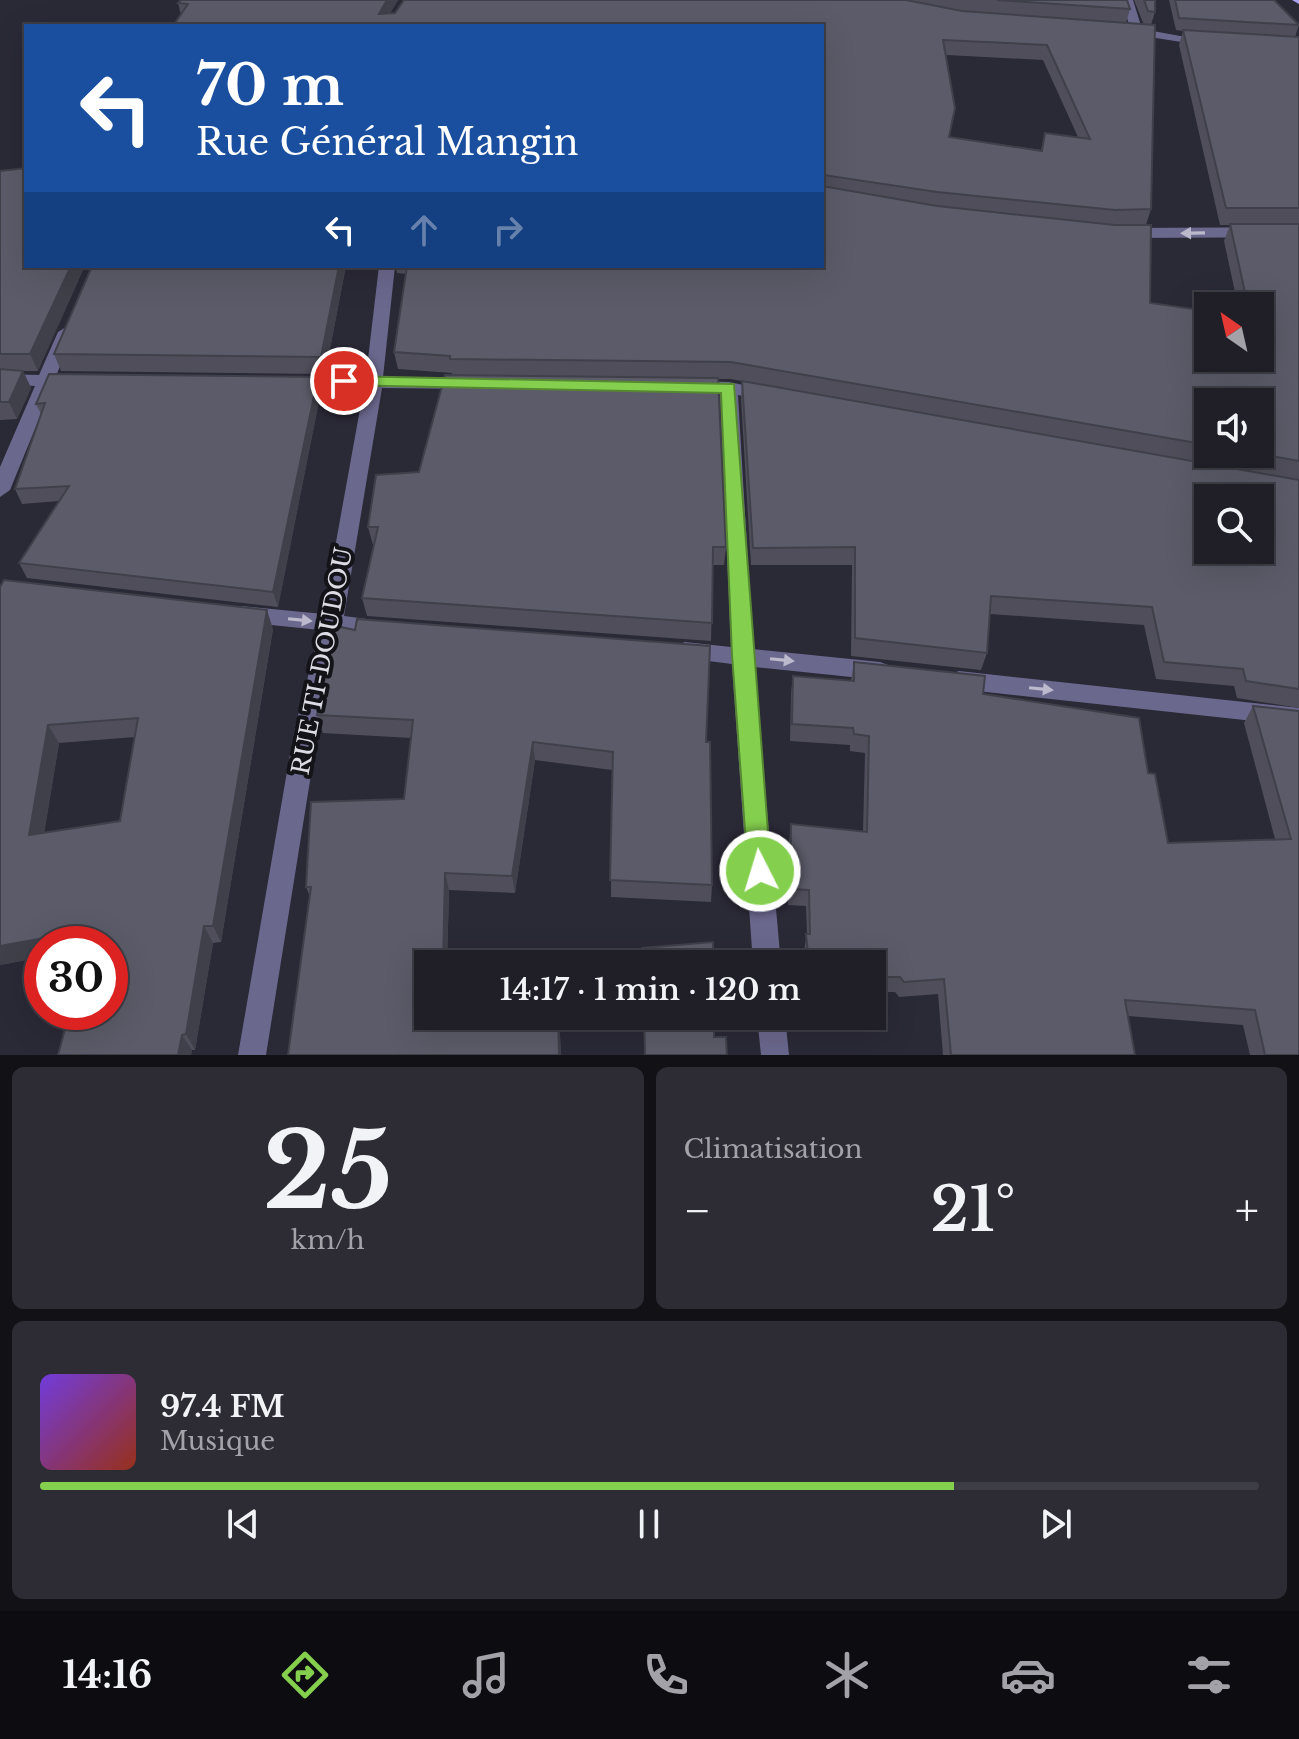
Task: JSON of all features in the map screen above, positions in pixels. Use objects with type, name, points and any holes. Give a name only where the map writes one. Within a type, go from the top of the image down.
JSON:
[{"type":"street","points":[[1127,0],[1137,31]]},
{"type":"street","points":[[1106,29],[1223,42]]},
{"type":"street","points":[[1110,234],[1299,232]]},
{"type":"street","name":"RUE TI-DOUDOU","points":[[252,1055],[306,731],[332,624],[374,381],[387,268]]},
{"type":"street","points":[[0,490],[76,310]]},
{"type":"street","points":[[0,379],[45,383],[92,382]]},
{"type":"street","points":[[280,381],[482,383]]},
{"type":"street","points":[[667,386],[729,388],[790,399]]},
{"type":"street","points":[[729,388],[742,655],[766,950]]},
{"type":"street","points":[[221,612],[411,630]]},
{"type":"street","points":[[663,649],[897,673]]},
{"type":"street","points":[[943,678],[1299,717]]},
{"type":"street","points":[[772,1030],[775,1055]]},
{"type":"building","points":[[181,0],[387,0],[379,14],[395,13],[404,0],[906,0],[962,11],[1155,25],[1151,209],[1115,210],[937,192],[824,175],[824,24],[174,24],[188,4],[178,3]],"holes":[[[943,40],[1047,45],[1090,139],[1045,133],[1042,151],[949,137],[955,108]]]},
{"type":"building","points":[[997,0],[1127,0],[1130,9]]},
{"type":"building","points":[[1144,0],[1155,0],[1155,12],[1148,11]]},
{"type":"building","points":[[1175,0],[1274,0],[1299,25],[1179,18]]},
{"type":"building","points":[[1183,30],[1299,37],[1299,208],[1226,208]]},
{"type":"building","points":[[24,168],[24,268],[70,268],[30,354],[0,354],[0,171]]},
{"type":"building","points":[[824,186],[937,206],[1115,225],[1151,225],[1150,303],[1194,309],[1194,372],[1274,372],[1274,292],[1245,292],[1230,224],[1299,224],[1299,461],[1274,457],[1274,388],[1194,388],[1194,443],[731,362],[450,359],[450,356],[394,352],[407,268],[824,268]]},
{"type":"building","points":[[91,268],[339,268],[321,357],[54,354]]},
{"type":"building","points":[[0,369],[23,371],[9,402],[0,402]]},
{"type":"building","points":[[49,374],[318,377],[273,592],[19,563],[69,486],[15,489],[45,403],[36,404]]},
{"type":"building","points":[[445,375],[718,378],[726,547],[713,547],[712,623],[362,598],[378,527],[368,527],[376,475],[419,472]]},
{"type":"building","points":[[742,381],[1194,461],[1194,468],[1231,468],[1299,480],[1299,689],[1246,681],[1243,669],[1164,662],[1152,607],[991,596],[987,653],[855,638],[855,547],[753,548]]},
{"type":"building","points":[[4,580],[267,610],[213,926],[204,926],[186,1034],[182,1035],[178,1055],[58,1055],[65,1030],[128,1030],[128,926],[24,926],[24,942],[0,946],[0,587]],"holes":[[[138,718],[120,821],[29,835],[48,725]]]},
{"type":"building","points":[[357,619],[710,646],[706,742],[710,742],[712,885],[610,880],[613,752],[533,742],[512,876],[445,873],[443,950],[414,950],[414,1030],[558,1030],[559,1055],[288,1055],[311,887],[306,887],[311,802],[404,799],[413,720],[317,715],[336,626],[355,630]]},
{"type":"building","points":[[854,662],[985,676],[983,694],[1139,718],[1148,773],[1155,774],[1168,843],[1291,839],[1253,706],[1299,711],[1299,1055],[1265,1055],[1255,1010],[1125,1000],[1135,1055],[951,1055],[944,979],[904,982],[900,977],[886,977],[886,950],[808,950],[809,890],[790,889],[791,824],[867,832],[869,736],[854,734],[853,728],[792,724],[793,676],[854,681]]},
{"type":"building","points":[[713,942],[713,950],[642,948]]},
{"type":"building","points":[[644,1030],[714,1030],[714,1037],[726,1037],[727,1055],[645,1055]]},
{"type":"route","points":[[344,381],[729,388],[742,655],[760,871]]}]
